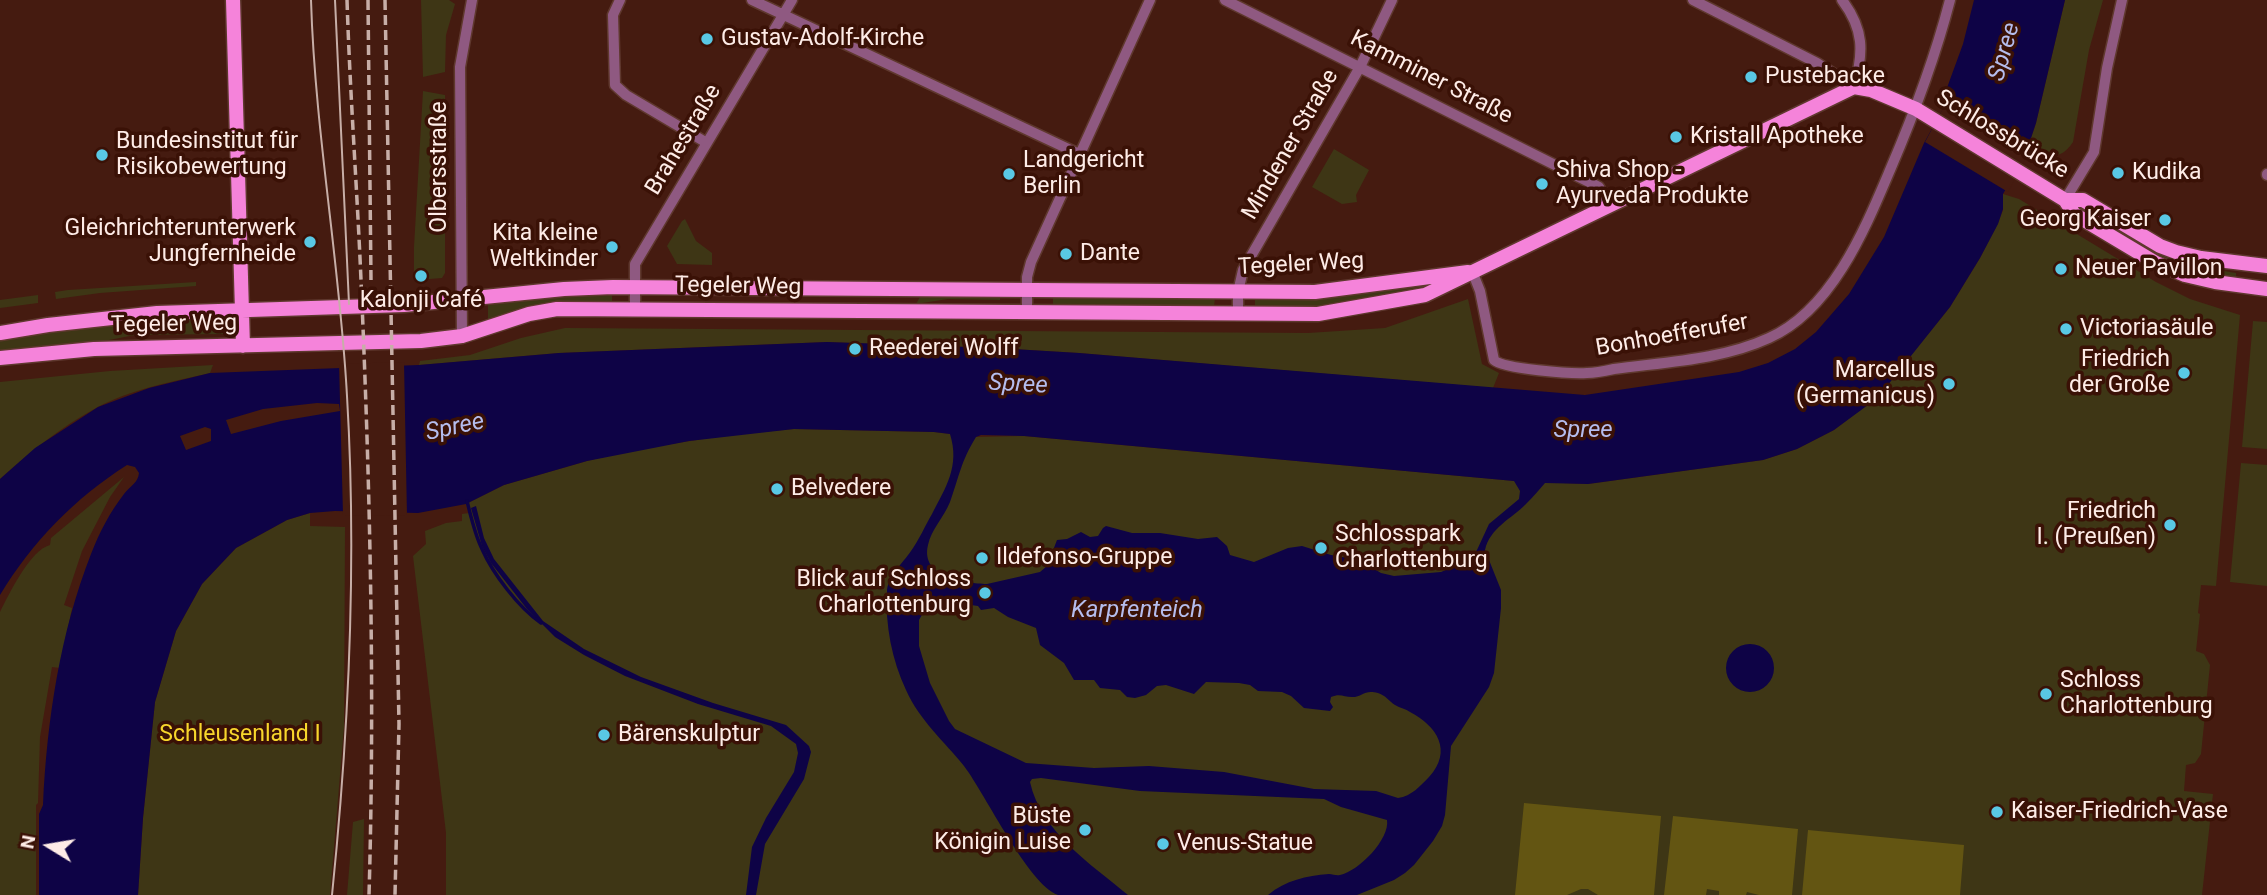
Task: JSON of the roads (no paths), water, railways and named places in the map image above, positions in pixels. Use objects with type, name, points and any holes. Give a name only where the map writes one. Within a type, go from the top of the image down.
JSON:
[{"type":"main road","points":[[233,0],[243,346]]},
{"type":"main road","name":"Tegeler Weg","points":[[0,358],[94,349],[421,341],[462,336],[529,314],[550,310],[635,308],[1318,314],[1425,295],[1457,282],[1472,271],[1608,204],[1854,87]]},
{"type":"main road","name":"Schlossbrücke","points":[[1854,87],[1871,90],[1916,109],[2065,200]]},
{"type":"main road","points":[[2065,200],[2083,200],[2160,246],[2176,252],[2201,258],[2267,266]]},
{"type":"main road","points":[[2065,200],[2074,214],[2163,266],[2185,275],[2215,282],[2267,289]]},
{"type":"main road","name":"Tegeler Weg","points":[[0,333],[157,313],[404,305],[564,289],[635,287],[1315,292],[1472,271]]},
{"type":"street","name":"Olbersstraße","points":[[462,336],[460,67],[472,0]]},
{"type":"street","points":[[620,0],[613,15],[615,85],[626,95],[707,143]]},
{"type":"street","points":[[752,0],[1079,153]]},
{"type":"street","name":"Brahestraße","points":[[635,308],[635,264],[792,0]]},
{"type":"street","points":[[1027,312],[1031,262],[1150,0]]},
{"type":"street","name":"Kamminer Straße","points":[[1225,0],[1599,187],[1608,204]]},
{"type":"street","name":"Mindener Straße","points":[[1238,313],[1238,292],[1243,270],[1360,66],[1392,0]]},
{"type":"street","points":[[1693,0],[1817,64],[1854,87],[1861,64],[1860,35],[1842,0]]},
{"type":"street","name":"Bonhoefferufer","points":[[1472,271],[1480,291],[1494,360],[1508,367],[1586,373],[1721,354],[1771,338],[1789,327],[1823,294],[1868,221],[1916,109],[1950,0]]},
{"type":"street","points":[[2065,200],[2094,152],[2107,68],[2122,0]]},
{"type":"water","points":[[1974,0],[2065,0],[2036,123],[2026,153],[2003,194],[2003,209],[1998,224],[1950,307],[1872,402],[1834,430],[1797,449],[1763,460],[1588,484],[1545,483],[1496,530],[1485,550],[1501,590],[1494,673],[1489,687],[1451,746],[1442,826],[1414,865],[1394,880],[1357,895],[1268,895],[1297,880],[1348,872],[1372,853],[1384,836],[1387,820],[1341,807],[1324,799],[1140,791],[1041,778],[1032,779],[1030,782],[1036,800],[1056,832],[1128,895],[1058,895],[1046,887],[1021,857],[964,766],[918,711],[901,679],[890,642],[887,617],[888,586],[892,576],[917,542],[950,476],[953,446],[950,434],[794,429],[689,441],[587,461],[504,485],[466,504],[418,513],[310,513],[287,520],[236,548],[202,584],[176,631],[155,702],[138,895],[39,895],[39,814],[43,805],[52,709],[63,646],[80,584],[98,538],[114,508],[139,473],[135,467],[127,465],[72,507],[26,557],[0,595],[0,479],[35,448],[98,407],[149,388],[210,373],[419,365],[559,353],[827,342],[1079,353],[1585,395],[1739,372],[1768,363],[1795,349],[1816,332],[1849,294],[1884,237],[1924,143],[1948,100],[1944,96],[1963,44]],"holes":[[[317,403],[339,404],[340,411],[281,421],[231,434],[226,420],[263,409]],[[205,427],[211,429],[211,441],[186,450],[180,436]],[[1024,436],[1514,481],[1520,491],[1519,499],[1489,524],[1477,550],[1467,561],[1441,572],[1394,576],[1381,573],[1359,560],[1302,546],[1288,548],[1254,562],[1230,555],[1227,546],[1217,537],[1198,539],[1160,533],[1132,533],[1106,526],[1098,536],[1090,537],[1081,532],[1067,539],[1057,540],[1047,566],[1040,572],[987,584],[957,580],[937,572],[927,556],[930,539],[950,502],[976,437]],[[971,605],[978,606],[981,610],[994,608],[1008,617],[1036,628],[1040,645],[1064,663],[1074,680],[1094,680],[1100,688],[1120,690],[1127,697],[1146,695],[1157,686],[1166,685],[1194,694],[1206,682],[1239,683],[1250,685],[1258,691],[1282,692],[1304,708],[1330,711],[1333,707],[1331,697],[1378,693],[1428,724],[1439,740],[1440,758],[1429,777],[1419,787],[1398,798],[1376,791],[1314,789],[1224,772],[1149,766],[1094,768],[1026,763],[955,729],[949,721],[930,683],[919,646],[919,620],[927,606]]]},
{"type":"water","points":[[476,506],[484,538],[494,559],[543,621],[584,649],[641,677],[786,725],[809,746],[811,752],[804,779],[765,844],[756,895],[746,895],[752,847],[794,772],[798,753],[796,744],[771,726],[698,704],[625,676],[555,637],[527,609],[491,563],[482,546],[471,508]]},
{"type":"water","points":[[1750,644],[1767,651],[1774,668],[1767,685],[1750,692],[1733,685],[1726,668],[1733,651]]},
{"type":"waterway","points":[[467,501],[477,538],[493,569],[507,590],[541,623]]},
{"type":"tram line","points":[[311,0],[317,99],[344,347],[350,459],[350,646],[332,895]]},
{"type":"tram line","points":[[335,0],[349,304]]},
{"type":"railway","points":[[347,0],[369,511],[372,741],[369,895]]},
{"type":"railway","points":[[368,0],[371,280]]},
{"type":"railway","points":[[385,0],[399,724],[395,895]]},
{"type":"place","name":"Gustav-Adolf-Kirche","points":[[707,39]]},
{"type":"place","name":"Pustebacke","points":[[1751,77]]},
{"type":"place","name":"Kristall Apotheke","points":[[1676,137]]},
{"type":"place","name":"Bundesinstitut für Risikobewertung","points":[[102,155]]},
{"type":"place","name":"Kudika","points":[[2118,173]]},
{"type":"place","name":"Landgericht Berlin","points":[[1009,174]]},
{"type":"place","name":"Shiva Shop - Ayurveda Produkte","points":[[1542,184]]},
{"type":"place","name":"Georg Kaiser","points":[[2165,220]]},
{"type":"place","name":"Gleichrichterunterwerk Jungfernheide","points":[[310,242]]},
{"type":"place","name":"Kita kleine Weltkinder","points":[[612,247]]},
{"type":"place","name":"Dante","points":[[1066,254]]},
{"type":"place","name":"Neuer Pavillon","points":[[2061,269]]},
{"type":"place","name":"Kalonji Café","points":[[421,276]]},
{"type":"place","name":"Victoriasäule","points":[[2066,329]]},
{"type":"place","name":"Reederei Wolff","points":[[855,349]]},
{"type":"place","name":"Friedrich der Große","points":[[2184,373]]},
{"type":"place","name":"Marcellus (Germanicus)","points":[[1949,384]]},
{"type":"place","name":"Belvedere","points":[[777,489]]},
{"type":"place","name":"Friedrich I. (Preußen)","points":[[2170,525]]},
{"type":"place","name":"Schlosspark Charlottenburg","points":[[1321,548]]},
{"type":"place","name":"Ildefonso-Gruppe","points":[[982,558]]},
{"type":"place","name":"Blick auf Schloss Charlottenburg","points":[[985,593]]},
{"type":"place","name":"Schloss Charlottenburg","points":[[2046,694]]},
{"type":"place","name":"Bärenskulptur","points":[[604,735]]},
{"type":"place","name":"Kaiser-Friedrich-Vase","points":[[1997,812]]},
{"type":"place","name":"Büste Königin Luise","points":[[1085,830]]},
{"type":"place","name":"Venus-Statue","points":[[1163,844]]},
{"type":"water label","name":"Spree","points":[[2005,52]]},
{"type":"water label","name":"Spree","points":[[1018,385]]},
{"type":"water label","name":"Spree","points":[[455,428]]},
{"type":"water label","name":"Spree","points":[[1583,431]]},
{"type":"water label","name":"Karpfenteich","points":[[1137,611]]},
{"type":"park label","name":"Schleusenland I","points":[[240,735]]}]
